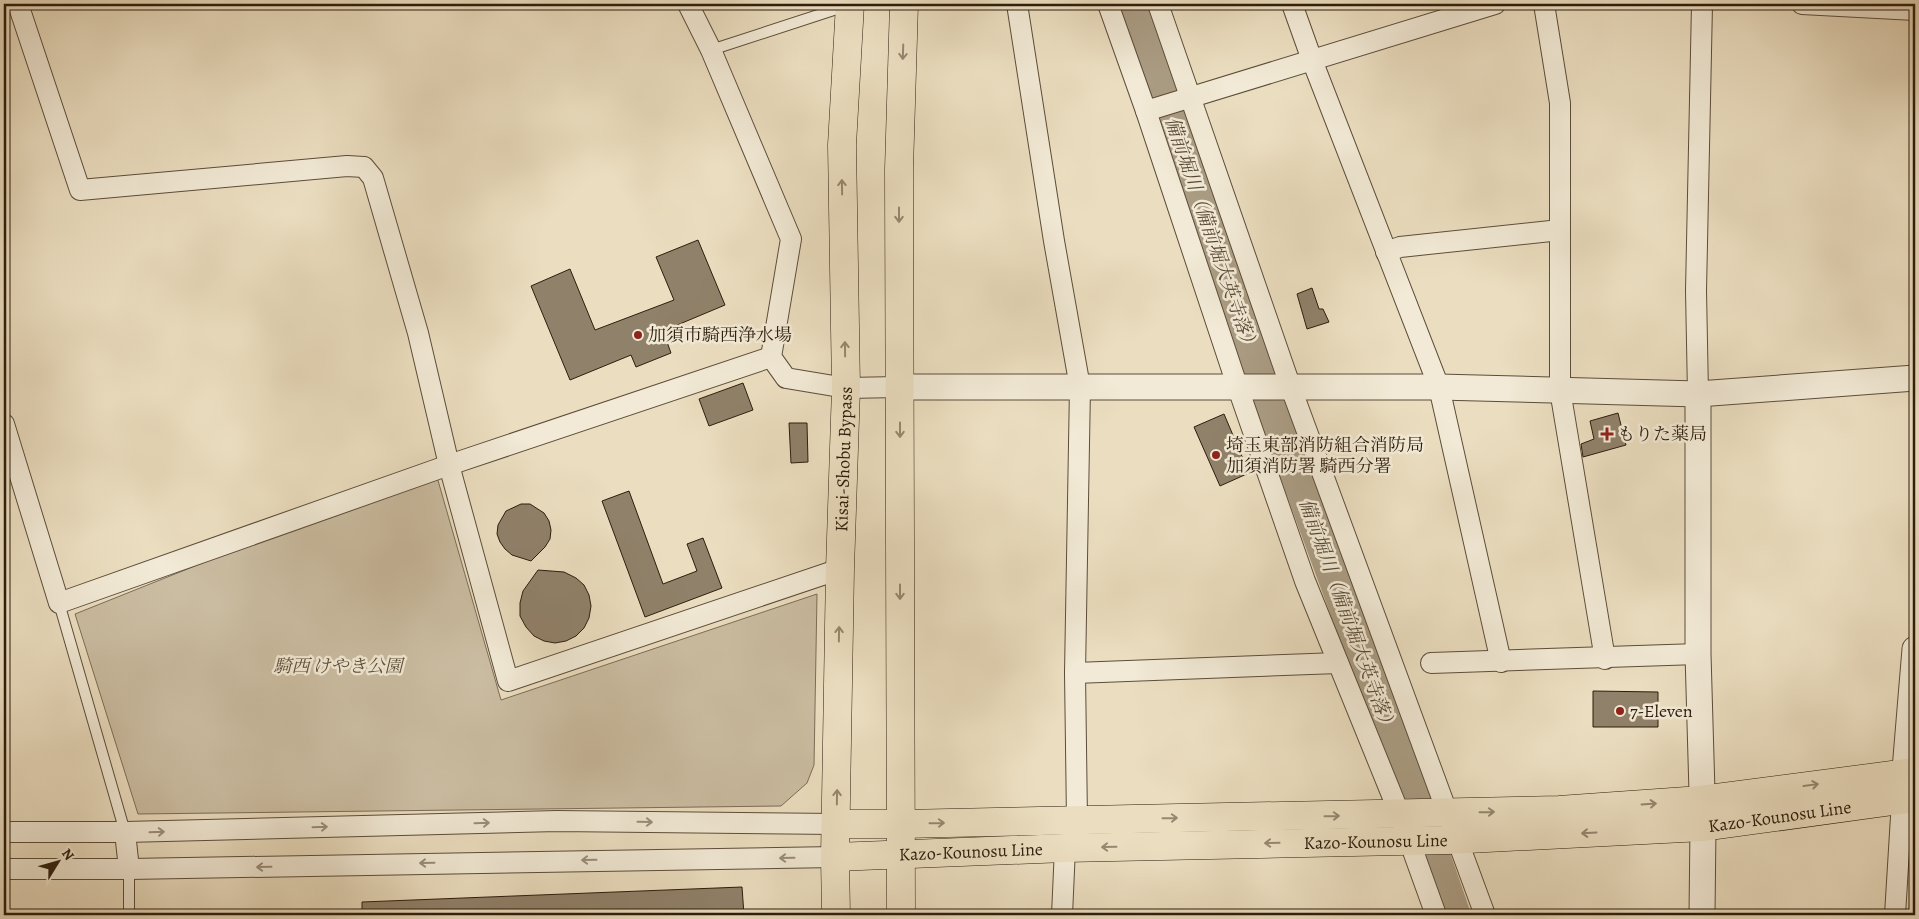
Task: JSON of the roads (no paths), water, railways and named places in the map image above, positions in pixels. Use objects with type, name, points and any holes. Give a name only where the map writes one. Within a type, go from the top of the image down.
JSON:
[{"type":"main road","name":"Kisai-Shobu Bypass","points":[[836,915],[835,857],[840,569],[846,388],[842,145],[850,4]]},
{"type":"main road","points":[[901,915],[899,169],[904,4]]},
{"type":"main road","name":"Kazo-Kounosu Line","points":[[836,824],[1077,820],[1404,827],[1453,839],[1702,813],[1909,785]]},
{"type":"main road","name":"Kazo-Kounosu Line","points":[[835,857],[1065,848],[1404,827],[1443,813],[1559,810],[1702,813]]},
{"type":"street","points":[[18,4],[80,190],[346,166],[364,167],[372,178],[418,333],[449,465],[508,681],[840,569]]},
{"type":"street","points":[[688,4],[711,50],[791,239],[771,356],[786,378],[846,388],[1438,387],[1698,394],[1915,378]]},
{"type":"street","points":[[1018,4],[1054,241],[1080,387],[1075,674],[1077,820]]},
{"type":"street","points":[[1108,4],[1149,110],[1238,388],[1305,581],[1404,827],[1436,915]]},
{"type":"street","points":[[1158,4],[1186,97],[1286,388],[1443,813],[1485,915]]},
{"type":"street","points":[[1292,4],[1438,387],[1501,662]]},
{"type":"street","points":[[1149,110],[1186,97],[1312,60],[1439,11],[1495,4]]},
{"type":"street","points":[[1544,4],[1560,103],[1560,390],[1605,658]]},
{"type":"street","points":[[1702,4],[1696,291],[1702,915]]},
{"type":"street","points":[[1802,4],[1915,10]]},
{"type":"street","points":[[1386,252],[1400,248],[1560,230]]},
{"type":"street","points":[[4,424],[59,603],[449,465],[771,356]]},
{"type":"street","points":[[1895,915],[1909,785],[1915,649]]},
{"type":"street","points":[[1431,663],[1698,654]]},
{"type":"street","points":[[1075,674],[1338,663]]},
{"type":"street","points":[[4,832],[125,832],[557,821],[836,824]]},
{"type":"street","points":[[125,832],[129,869]]},
{"type":"street","points":[[1062,915],[1065,848]]},
{"type":"street","points":[[4,869],[129,869],[835,857]]},
{"type":"lane","points":[[711,50],[850,4]]},
{"type":"lane","points":[[59,603],[125,832]]},
{"type":"lane","points":[[129,869],[129,915]]},
{"type":"waterway","name":"備前堀川（備前堀大英寺落）","points":[[1134,4],[1223,270],[1358,639],[1453,915]]},
{"type":"place","name":"加須市騎西浄水場","points":[[638,335]]},
{"type":"place","name":"もりた薬局","points":[[1607,434]]},
{"type":"place","name":"埼玉東部消防組合消防局 加須消防署 騎西分署","points":[[1216,455]]},
{"type":"place","name":"7-Eleven","points":[[1620,711]]},
{"type":"park label","name":"騎西 けやき公園","points":[[338,666]]}]
